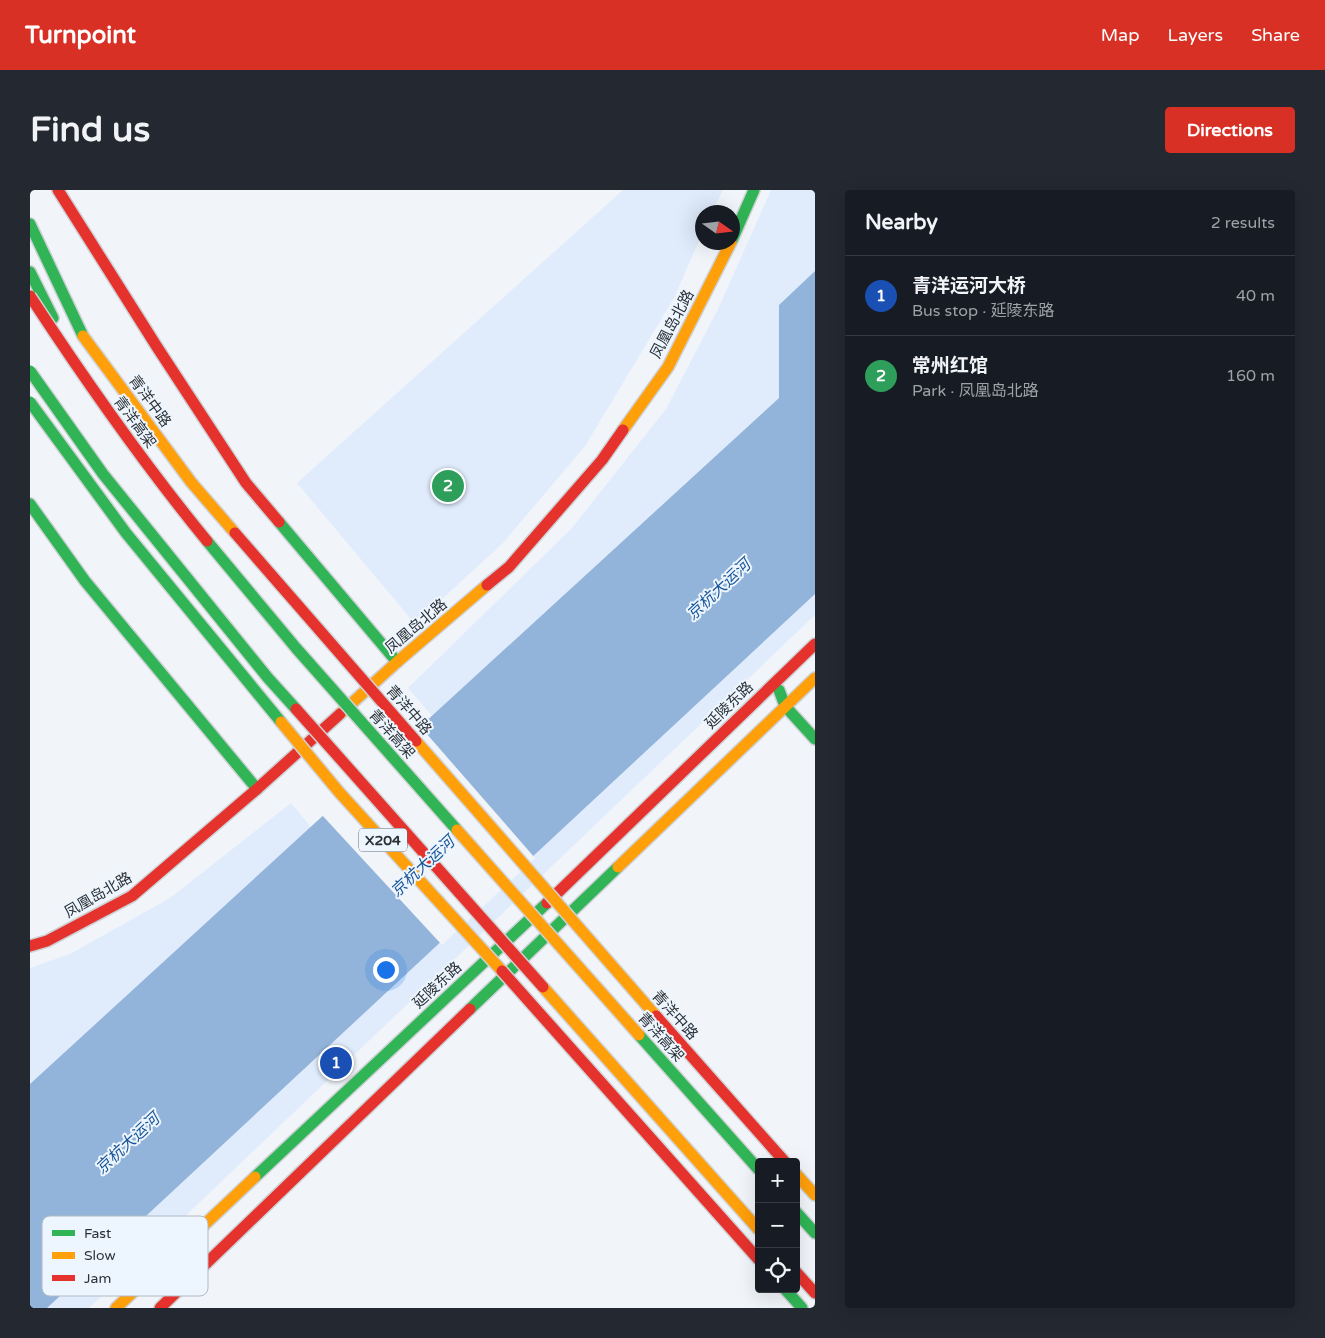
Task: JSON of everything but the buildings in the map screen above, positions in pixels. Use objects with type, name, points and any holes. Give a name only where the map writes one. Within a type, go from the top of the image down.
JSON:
[{"type":"main road","points":[[58,190],[246,483],[397,662]]},
{"type":"main road","name":"凤凰岛北路","points":[[740,222],[754,190]]},
{"type":"main road","points":[[30,224],[83,336]]},
{"type":"main road","name":"凤凰岛北路","points":[[30,946],[47,941],[132,896],[257,789],[397,662],[509,567],[602,460],[668,367],[727,250]]},
{"type":"main road","name":"青洋中路","points":[[30,261],[191,482],[540,884],[782,1158]]},
{"type":"main road","points":[[30,272],[79,371]]},
{"type":"main road","name":"青洋高架","points":[[30,296],[79,371],[183,512],[296,648],[755,1165]]},
{"type":"main road","points":[[30,371],[109,482],[268,678],[755,1226]]},
{"type":"main road","name":"X204","points":[[30,402],[126,533],[339,792],[480,946],[755,1255]]},
{"type":"main road","points":[[30,504],[84,581],[257,789]]},
{"type":"main road","name":"延陵东路","points":[[208,1221],[596,856],[815,644]]},
{"type":"main road","points":[[208,1262],[815,678]]},
{"type":"main road","points":[[776,680],[800,692],[810,704]]},
{"type":"main road","points":[[776,680],[785,706],[815,739]]},
{"type":"main road","points":[[800,1178],[815,1195]]},
{"type":"main road","points":[[800,1216],[815,1233]]},
{"type":"main road","points":[[800,1276],[815,1293]]},
{"type":"main road","points":[[789,1293],[802,1308]]},
{"type":"main road","name":"延陵东路","points":[[116,1308],[129,1296]]},
{"type":"main road","points":[[160,1308],[172,1296]]},
{"type":"shaded area","points":[[623,190],[723,190],[716,205],[695,205],[695,250],[674,298],[585,446],[503,543],[415,624],[297,483]]},
{"type":"shaded area","points":[[771,190],[815,190],[815,271],[779,305],[779,398],[432,716],[408,688],[572,528],[666,409],[719,307]]},
{"type":"shaded area","points":[[815,569],[815,615],[185,1216],[128,1216]]},
{"type":"shaded area","points":[[291,803],[311,827],[30,1084],[30,968],[70,954],[170,898]]},
{"type":"shaded area","points":[[43,1296],[102,1296],[89,1308],[30,1308]]},
{"type":"water","name":"京杭大运河","points":[[815,271],[815,594],[146,1216],[42,1216],[42,1296],[60,1296],[47,1308],[30,1308],[30,1084],[779,398],[779,305]]},
{"type":"pier","points":[[419,725],[535,858],[442,945],[321,814]]},
{"type":"traffic: fast","points":[[740,222],[754,190]]},
{"type":"traffic: fast","points":[[30,224],[83,336]]},
{"type":"traffic: fast","points":[[30,272],[53,318]]},
{"type":"traffic: fast","points":[[30,371],[103,474],[268,678],[296,709]]},
{"type":"traffic: fast","points":[[30,402],[126,533],[281,722]]},
{"type":"traffic: fast","points":[[30,504],[85,581],[257,789]]},
{"type":"traffic: fast","points":[[279,522],[397,662]]},
{"type":"traffic: fast","points":[[207,541],[296,648],[457,830]]},
{"type":"traffic: fast","points":[[779,690],[785,706],[815,739]]},
{"type":"traffic: fast","points":[[470,1009],[618,867]]},
{"type":"traffic: fast","points":[[255,1177],[547,903]]},
{"type":"traffic: fast","points":[[639,1035],[755,1166]]},
{"type":"traffic: fast","points":[[800,1216],[815,1233]]},
{"type":"traffic: fast","points":[[789,1293],[802,1308]]},
{"type":"traffic: slow","points":[[623,430],[668,367],[727,250]]},
{"type":"traffic: slow","points":[[83,336],[191,482],[235,533]]},
{"type":"traffic: slow","points":[[340,714],[487,585]]},
{"type":"traffic: slow","points":[[618,867],[815,678]]},
{"type":"traffic: slow","points":[[281,722],[339,792],[502,971]]},
{"type":"traffic: slow","points":[[416,741],[656,1016]]},
{"type":"traffic: slow","points":[[457,830],[639,1035]]},
{"type":"traffic: slow","points":[[543,987],[755,1226]]},
{"type":"traffic: slow","points":[[208,1221],[255,1177]]},
{"type":"traffic: slow","points":[[800,1178],[815,1195]]},
{"type":"traffic: slow","points":[[116,1308],[129,1296]]},
{"type":"traffic: jam","points":[[58,190],[246,483],[279,522]]},
{"type":"traffic: jam","points":[[30,296],[115,421],[207,541]]},
{"type":"traffic: jam","points":[[487,585],[509,567],[602,460],[623,430]]},
{"type":"traffic: jam","points":[[235,533],[416,741]]},
{"type":"traffic: jam","points":[[547,903],[815,644]]},
{"type":"traffic: jam","points":[[296,709],[543,987]]},
{"type":"traffic: jam","points":[[30,946],[47,941],[132,896],[257,789],[340,714]]},
{"type":"traffic: jam","points":[[502,971],[755,1256]]},
{"type":"traffic: jam","points":[[208,1262],[470,1009]]},
{"type":"traffic: jam","points":[[656,1016],[781,1158]]},
{"type":"traffic: jam","points":[[800,1276],[815,1293]]},
{"type":"traffic: jam","points":[[160,1308],[172,1296]]},
{"type":"place","name":"常州红馆","points":[[448,486]]},
{"type":"place","name":"青洋运河大桥","points":[[336,1063]]}]
